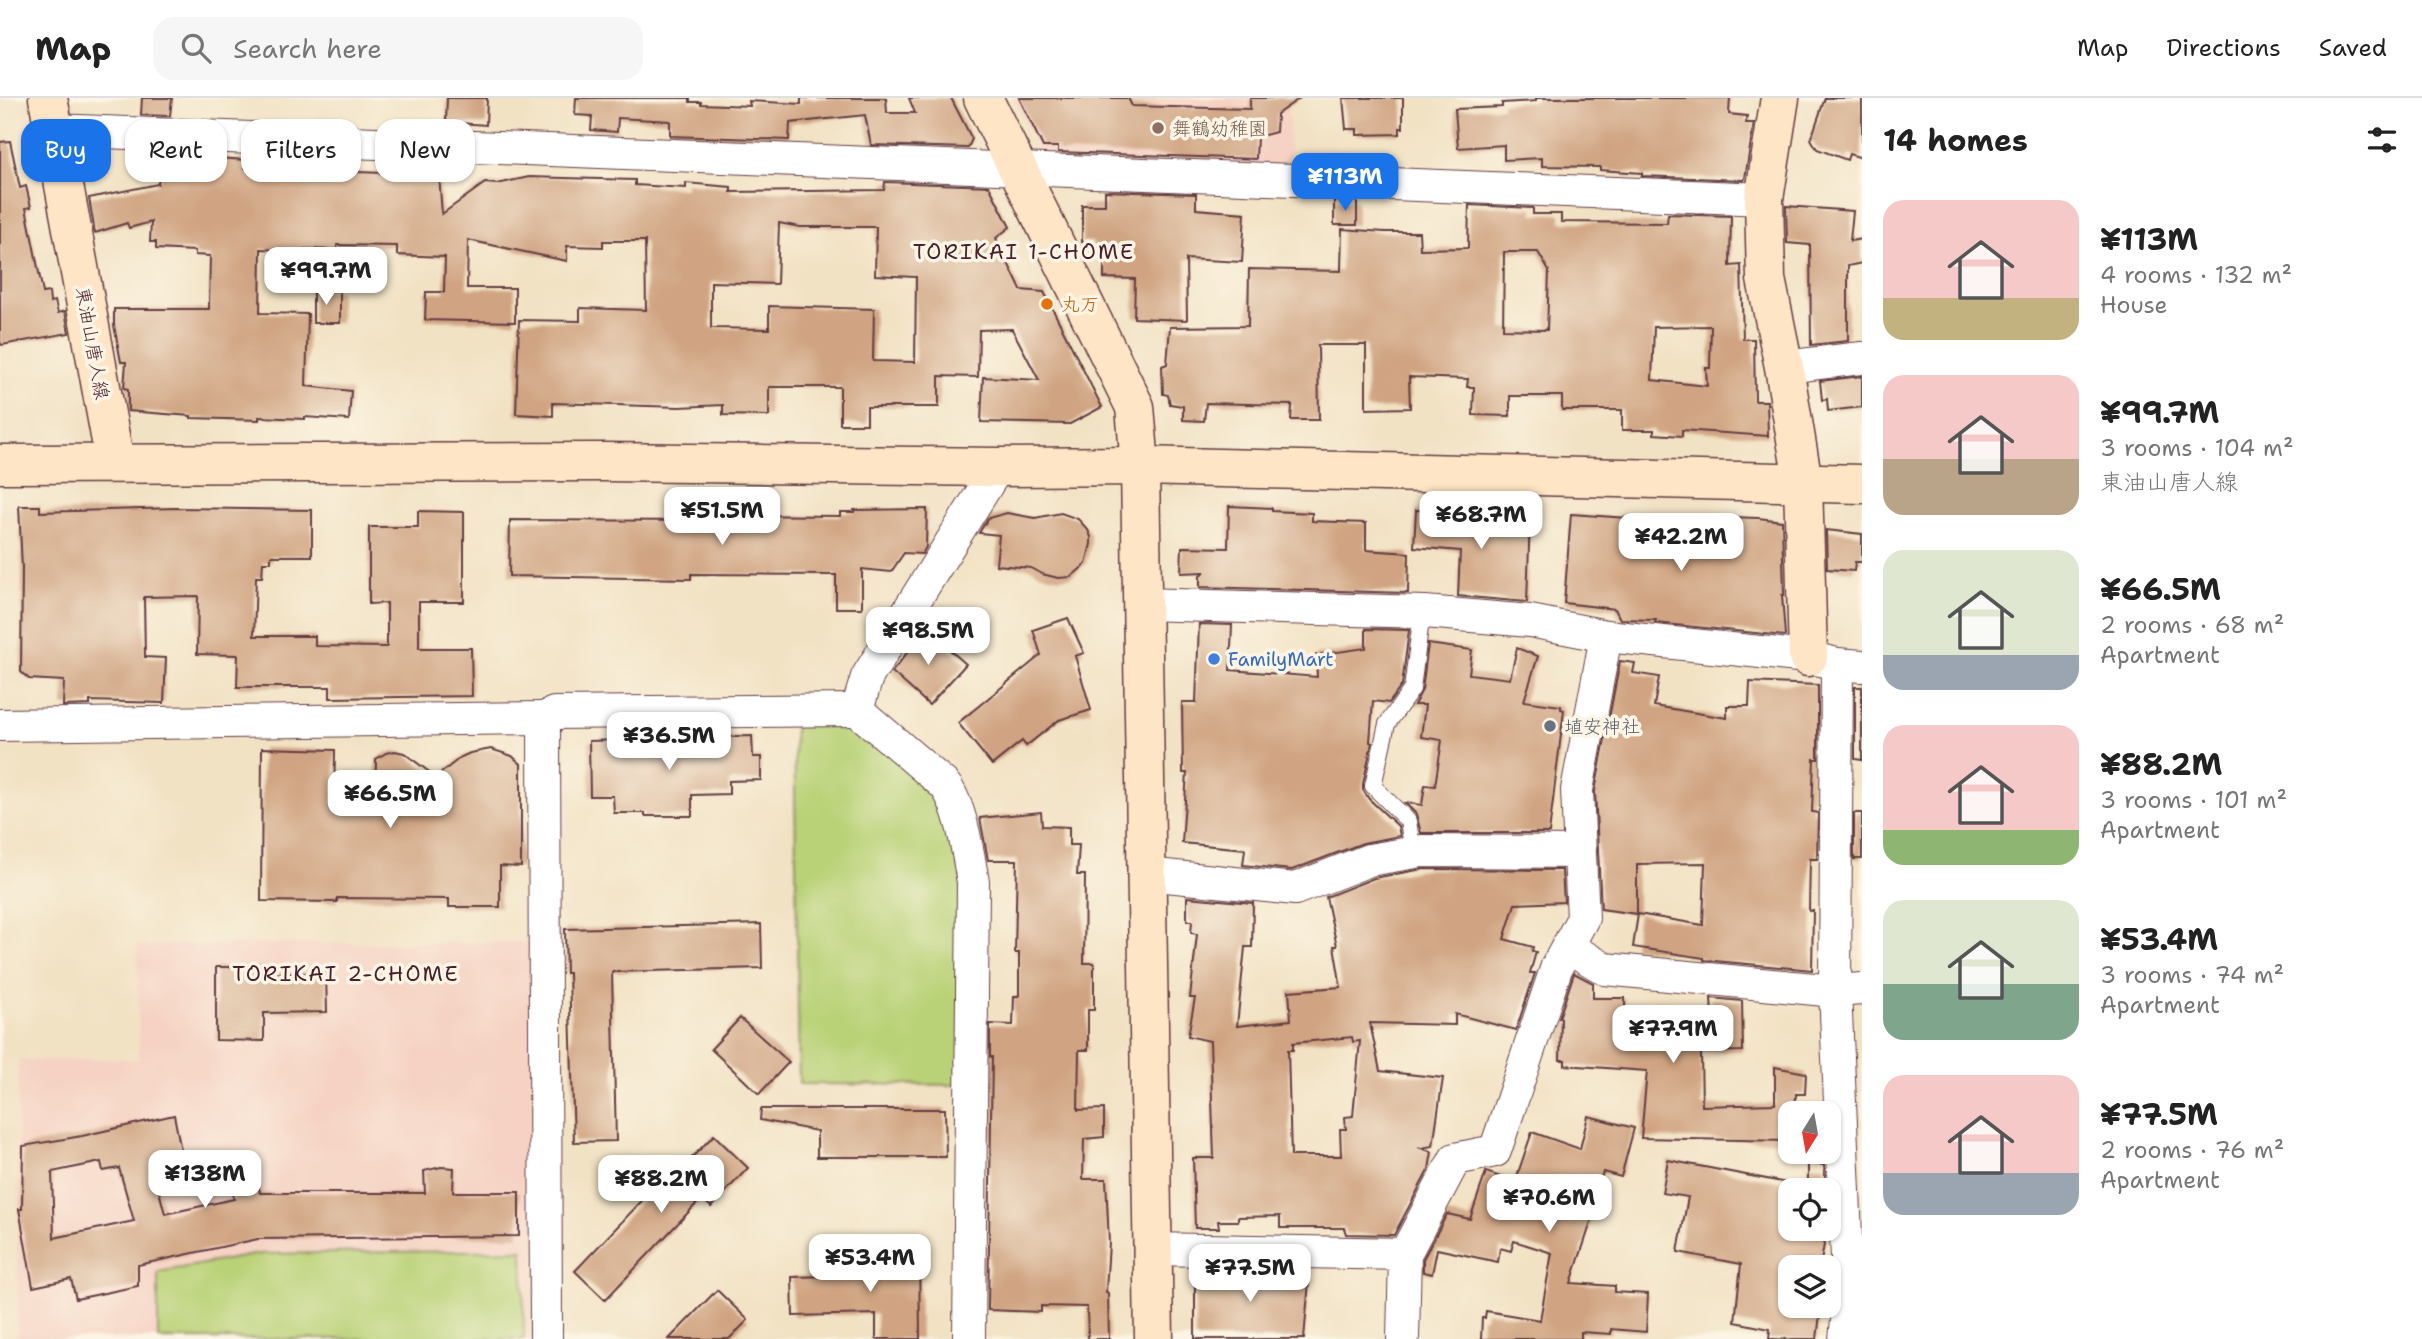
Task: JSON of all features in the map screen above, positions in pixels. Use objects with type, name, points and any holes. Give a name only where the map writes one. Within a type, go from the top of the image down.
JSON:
[{"type":"street","points":[[983,98],[1135,407],[1140,466],[1154,1339]]},
{"type":"street","points":[[1780,98],[1764,199],[1766,279],[1836,662],[1849,990],[1855,1300],[1845,1339]]},
{"type":"street","points":[[51,114],[1017,169],[1764,199]]},
{"type":"street","name":"東油山唐人線","points":[[51,114],[115,463]]},
{"type":"street","points":[[1784,368],[1862,358]]},
{"type":"street","points":[[0,476],[0,464],[605,462],[1140,466],[1862,484]]},
{"type":"street","points":[[857,710],[867,677],[998,467]]},
{"type":"street","points":[[1141,604],[1422,612],[1530,621],[1606,636],[1836,662]]},
{"type":"street","points":[[1404,1339],[1405,1254],[1455,1158],[1495,1151],[1557,967],[1583,918],[1577,790],[1606,636]]},
{"type":"street","points":[[0,725],[544,718],[554,713],[857,710],[945,785],[953,795],[973,882],[968,1339]]},
{"type":"street","points":[[544,718],[546,1339]]},
{"type":"street","points":[[1146,874],[1295,889],[1369,860],[1413,852],[1580,852]]},
{"type":"street","points":[[1567,947],[1605,969],[1849,990]]},
{"type":"street","points":[[1152,1249],[1405,1254]]},
{"type":"lane","points":[[1413,852],[1408,821],[1373,786],[1387,724],[1412,689],[1422,612]]},
{"type":"shaded area","name":"舞鶴幼稚園","points":[[1013,98],[1288,98],[1290,167],[1042,158]]},
{"type":"shaded area","points":[[532,942],[535,1339],[17,1339],[18,1060],[139,1059],[137,945]]},
{"type":"green space","points":[[853,718],[946,797],[962,863],[965,1085],[799,1084],[794,719]]},
{"type":"green space","points":[[523,1250],[524,1339],[158,1339],[158,1272],[259,1254]]},
{"type":"building","points":[[142,98],[172,98],[170,116],[141,115]]},
{"type":"building","points":[[447,98],[487,98],[486,125],[475,124],[475,119],[446,119]]},
{"type":"building","points":[[576,98],[690,98],[690,102],[701,104],[750,106],[749,101],[801,104],[801,98],[886,98],[887,113],[915,113],[909,98],[951,98],[972,139],[968,148],[871,145],[865,115],[790,123],[789,140],[670,136],[670,121],[618,118],[617,132],[591,130],[592,116],[575,115]]},
{"type":"building","name":"舞鶴幼稚園","points":[[1019,98],[1128,98],[1132,106],[1250,109],[1250,98],[1300,98],[1277,114],[1276,132],[1257,137],[1256,159],[1058,152],[1058,147],[1043,147]]},
{"type":"building","points":[[1343,98],[1403,98],[1403,128],[1400,128],[1400,134],[1357,135],[1357,129],[1346,129]]},
{"type":"building","points":[[1536,98],[1730,98],[1729,114],[1747,116],[1746,123],[1754,123],[1745,178],[1642,176],[1642,173],[1600,170],[1600,167],[1542,166],[1542,158],[1504,160],[1504,145],[1458,148],[1455,109],[1502,107],[1502,103],[1536,101]]},
{"type":"building","points":[[1825,98],[1862,98],[1862,158],[1849,154],[1847,160],[1817,149],[1811,139]]},
{"type":"building","points":[[10,141],[20,188],[26,186],[31,207],[26,208],[43,293],[49,292],[50,302],[55,301],[58,313],[65,311],[69,333],[2,345],[0,142]]},
{"type":"building","points":[[227,159],[241,160],[241,182],[361,182],[361,172],[375,173],[375,182],[440,182],[442,214],[485,183],[497,184],[529,177],[635,180],[635,185],[686,188],[686,183],[731,187],[731,192],[884,190],[885,182],[989,186],[1010,227],[996,238],[1021,290],[1044,292],[1102,407],[1070,424],[981,422],[983,377],[1039,380],[1012,329],[979,330],[978,377],[939,376],[939,407],[867,407],[867,424],[840,424],[840,387],[769,387],[769,416],[723,415],[723,405],[679,407],[553,403],[553,416],[516,414],[519,320],[580,321],[580,308],[646,310],[645,241],[603,241],[603,247],[567,246],[567,261],[468,240],[467,288],[515,288],[515,322],[425,320],[426,292],[444,292],[445,257],[397,255],[397,246],[337,245],[337,250],[305,251],[261,249],[260,313],[308,314],[306,386],[351,391],[349,420],[305,417],[259,417],[259,420],[191,418],[128,411],[128,389],[124,388],[126,362],[121,362],[114,309],[209,309],[210,256],[195,255],[195,251],[156,249],[156,242],[150,242],[151,222],[129,228],[127,223],[95,233],[89,198],[158,182],[227,182]],"holes":[[[779,223],[800,227],[876,227],[875,275],[916,277],[915,362],[873,361],[874,309],[769,306],[769,329],[711,328],[711,282],[777,284]]]},
{"type":"building","points":[[1105,191],[1196,194],[1196,209],[1245,213],[1242,262],[1186,259],[1187,320],[1134,318],[1135,279],[1104,278],[1104,254],[1093,254],[1093,242],[1082,242],[1082,205],[1105,205]]},
{"type":"building","points":[[1334,200],[1357,201],[1357,225],[1334,225]]},
{"type":"building","points":[[1469,205],[1533,208],[1533,214],[1561,214],[1561,222],[1667,223],[1668,214],[1731,216],[1730,266],[1741,265],[1743,339],[1754,339],[1755,401],[1767,401],[1768,436],[1682,430],[1682,436],[1654,434],[1654,430],[1622,430],[1622,410],[1562,410],[1562,396],[1510,396],[1510,416],[1473,415],[1474,387],[1467,387],[1468,379],[1409,377],[1410,408],[1366,409],[1366,345],[1318,345],[1319,420],[1291,420],[1292,405],[1206,403],[1204,421],[1183,420],[1183,406],[1170,404],[1168,395],[1163,394],[1162,366],[1167,364],[1170,327],[1248,326],[1249,269],[1341,271],[1342,229],[1419,232],[1420,249],[1468,248]],"holes":[[[1504,252],[1538,252],[1549,271],[1547,330],[1503,329]],[[1711,326],[1710,368],[1706,368],[1707,386],[1652,380],[1654,327]]]},
{"type":"building","points":[[1786,206],[1853,211],[1850,241],[1862,239],[1862,263],[1848,266],[1848,341],[1811,345],[1810,245],[1787,243]]},
{"type":"building","points":[[313,291],[340,291],[340,323],[313,323]]},
{"type":"building","points":[[1862,376],[1862,407],[1828,411],[1827,399],[1822,400],[1820,381]]},
{"type":"building","points":[[19,506],[40,506],[40,512],[176,508],[312,510],[312,556],[271,556],[271,562],[263,562],[262,577],[256,577],[254,636],[315,636],[315,646],[387,647],[387,603],[369,604],[369,527],[418,527],[418,511],[464,512],[464,602],[419,602],[419,648],[471,648],[472,696],[330,698],[330,687],[237,687],[238,655],[197,654],[198,596],[144,597],[145,657],[166,658],[164,703],[90,701],[90,705],[63,706],[64,681],[29,679],[21,672],[22,568]]},
{"type":"building","points":[[1229,506],[1312,513],[1312,521],[1366,523],[1366,550],[1409,553],[1408,593],[1200,587],[1200,575],[1205,572],[1181,573],[1182,547],[1228,548]]},
{"type":"building","points":[[927,509],[926,547],[922,554],[904,553],[891,572],[862,569],[862,608],[836,608],[836,575],[691,574],[691,579],[509,576],[510,520],[707,521],[707,515],[840,516],[840,512],[854,510]]},
{"type":"building","points":[[1416,510],[1530,517],[1527,602],[1458,596],[1460,551],[1414,547]]},
{"type":"building","points":[[1007,513],[1035,518],[1061,513],[1078,519],[1091,537],[1086,564],[1071,577],[1058,578],[1031,568],[996,565],[999,535],[979,533],[988,518]]},
{"type":"building","points":[[1571,514],[1642,519],[1641,535],[1701,539],[1702,516],[1782,521],[1785,636],[1655,623],[1656,620],[1620,619],[1615,609],[1564,603]]},
{"type":"building","points":[[1826,530],[1862,534],[1862,562],[1855,562],[1854,571],[1827,569]]},
{"type":"building","points":[[1068,618],[1084,653],[1075,656],[1091,710],[1059,720],[1026,746],[1022,741],[992,765],[958,723],[1041,655],[1033,630]]},
{"type":"building","points":[[1199,624],[1232,625],[1230,670],[1317,677],[1316,655],[1366,648],[1366,629],[1409,630],[1402,685],[1389,703],[1373,701],[1372,743],[1363,784],[1363,790],[1369,799],[1398,826],[1400,836],[1363,843],[1292,870],[1243,865],[1245,849],[1182,843],[1187,773],[1183,773],[1182,702],[1196,702]]},
{"type":"building","points":[[926,629],[966,664],[929,705],[892,672]]},
{"type":"building","points":[[1428,644],[1472,650],[1469,674],[1510,679],[1517,648],[1538,656],[1524,701],[1561,706],[1564,710],[1549,833],[1421,833],[1416,814],[1405,803],[1422,805],[1425,785],[1435,786],[1442,740],[1421,737],[1425,705],[1414,705],[1422,690]]},
{"type":"building","points":[[1620,661],[1635,663],[1633,673],[1659,677],[1654,706],[1727,718],[1727,706],[1749,706],[1750,682],[1818,685],[1818,759],[1814,759],[1812,812],[1818,813],[1817,859],[1810,859],[1812,970],[1704,960],[1633,947],[1638,914],[1703,925],[1705,863],[1637,864],[1637,914],[1601,909],[1595,791]]},
{"type":"building","points":[[1855,687],[1862,687],[1862,760],[1855,759]]},
{"type":"building","points":[[752,736],[753,757],[761,757],[761,780],[729,781],[729,794],[692,795],[692,816],[614,813],[613,796],[590,796],[589,741]]},
{"type":"building","points":[[262,748],[335,750],[334,805],[375,806],[376,759],[386,753],[404,753],[436,777],[470,753],[491,749],[512,756],[521,764],[521,867],[500,866],[500,907],[449,907],[449,899],[337,898],[337,902],[261,901]]},
{"type":"building","points":[[1041,812],[1042,826],[1069,827],[1069,845],[1079,845],[1077,875],[1085,875],[1084,963],[1094,963],[1094,1010],[1088,1010],[1088,1050],[1079,1050],[1078,1110],[1104,1109],[1104,1137],[1084,1139],[1083,1179],[1106,1179],[1109,1243],[1106,1292],[1109,1339],[1088,1339],[1087,1307],[1041,1306],[1041,1312],[988,1310],[992,1057],[990,1024],[1013,1025],[1014,996],[1019,996],[1019,953],[1015,953],[1017,860],[988,860],[980,818]]},
{"type":"building","points":[[1854,813],[1862,813],[1862,859],[1854,859]]},
{"type":"building","points":[[1423,869],[1562,870],[1564,902],[1515,904],[1504,939],[1533,947],[1532,951],[1536,952],[1530,973],[1535,973],[1516,1030],[1455,1014],[1455,1025],[1370,1023],[1380,1071],[1443,1078],[1433,1146],[1421,1148],[1432,1152],[1429,1169],[1394,1235],[1346,1234],[1344,1228],[1280,1228],[1280,1216],[1238,1217],[1238,1221],[1218,1221],[1219,1228],[1195,1228],[1193,1158],[1214,1158],[1210,1041],[1188,1036],[1195,998],[1190,998],[1197,934],[1191,933],[1192,921],[1187,921],[1187,897],[1253,903],[1252,947],[1245,947],[1237,1026],[1291,1020],[1289,991],[1341,987],[1334,946],[1337,946],[1326,897],[1374,878]],"holes":[[[1352,1037],[1353,1042],[1360,1041],[1353,1116],[1345,1117],[1346,1129],[1340,1129],[1341,1156],[1291,1156],[1288,1050],[1293,1050],[1293,1043]]]},
{"type":"building","points":[[761,924],[762,968],[612,972],[616,1141],[574,1142],[569,973],[566,973],[565,929]]},
{"type":"building","points":[[216,967],[265,967],[264,974],[326,973],[327,1012],[264,1013],[264,1041],[216,1040]]},
{"type":"building","points":[[1574,973],[1593,983],[1593,998],[1625,998],[1625,1013],[1712,1015],[1711,998],[1742,1001],[1743,1051],[1701,1052],[1702,1106],[1775,1104],[1775,1067],[1806,1073],[1805,1094],[1796,1094],[1796,1101],[1778,1101],[1778,1141],[1641,1138],[1647,1071],[1565,1065],[1565,1060],[1560,1060],[1559,1018]]},
{"type":"building","points":[[740,1018],[789,1062],[759,1094],[711,1049]]},
{"type":"building","points":[[761,1109],[945,1109],[946,1157],[817,1157],[817,1131],[760,1120]]},
{"type":"building","points":[[174,1115],[184,1166],[154,1172],[165,1214],[234,1199],[230,1181],[256,1175],[260,1193],[425,1193],[424,1171],[441,1167],[454,1168],[453,1192],[519,1192],[519,1236],[258,1239],[138,1265],[138,1286],[76,1299],[71,1279],[33,1287],[19,1209],[22,1209],[23,1146]],"holes":[[[101,1162],[103,1171],[119,1168],[134,1221],[54,1238],[52,1172]]]},
{"type":"building","points":[[1588,1116],[1634,1128],[1621,1177],[1603,1172],[1589,1214],[1593,1216],[1571,1283],[1615,1286],[1615,1292],[1648,1294],[1646,1332],[1611,1329],[1611,1334],[1581,1332],[1581,1339],[1481,1339],[1482,1318],[1485,1318],[1486,1311],[1540,1320],[1552,1253],[1514,1241],[1511,1251],[1500,1248],[1498,1262],[1437,1249],[1432,1274],[1423,1272],[1423,1259],[1447,1214],[1470,1219],[1486,1172],[1515,1182],[1532,1132],[1580,1149]]},
{"type":"building","points":[[714,1135],[748,1168],[711,1207],[702,1198],[605,1300],[575,1271],[675,1166],[680,1170]]},
{"type":"building","points":[[1668,1160],[1778,1181],[1778,1241],[1825,1241],[1822,1255],[1778,1255],[1778,1318],[1820,1318],[1817,1339],[1769,1339],[1770,1329],[1735,1322],[1741,1264],[1678,1252],[1688,1197],[1662,1193]]},
{"type":"building","points":[[1808,1164],[1824,1165],[1825,1178],[1808,1178]]},
{"type":"building","points":[[919,1245],[920,1339],[876,1339],[876,1314],[793,1316],[792,1277],[875,1275],[875,1246]]},
{"type":"building","points":[[1195,1268],[1307,1270],[1305,1281],[1309,1281],[1304,1339],[1195,1339]]},
{"type":"building","points":[[717,1290],[748,1320],[729,1339],[669,1339]]},
{"type":"place","name":"舞鶴幼稚園","points":[[1158,128]]},
{"type":"place","name":"丸万","points":[[1047,304]]},
{"type":"place","name":"FamilyMart","points":[[1214,659]]},
{"type":"place","name":"埴安神社","points":[[1550,726]]},
{"type":"district","name":"TORIKAI 1-CHOME","points":[[1024,252]]},
{"type":"district","name":"TORIKAI 2-CHOME","points":[[346,974]]}]
